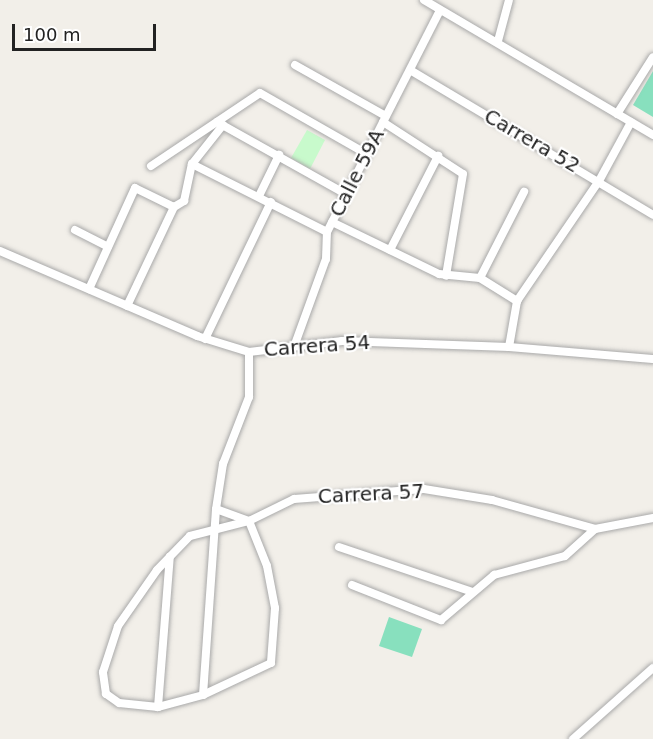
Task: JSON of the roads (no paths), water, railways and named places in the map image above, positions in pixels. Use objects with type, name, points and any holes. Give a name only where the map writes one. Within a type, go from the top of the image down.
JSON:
[{"type":"street","points":[[424,0],[498,41],[653,135]]},
{"type":"street","points":[[498,41],[508,0]]},
{"type":"street","name":"Calle 59A","points":[[296,344],[326,259],[327,232],[440,10]]},
{"type":"street","points":[[618,114],[653,57]]},
{"type":"street","points":[[295,65],[385,119],[463,174],[446,276]]},
{"type":"street","name":"Carrera 52","points":[[410,70],[653,215]]},
{"type":"street","points":[[152,166],[220,123],[260,93],[367,154]]},
{"type":"street","points":[[509,347],[517,301],[599,181],[631,122]]},
{"type":"street","points":[[220,123],[346,194]]},
{"type":"street","points":[[127,306],[174,207],[184,201],[192,164],[220,123]]},
{"type":"street","points":[[259,196],[279,155]]},
{"type":"street","points":[[390,250],[438,156]]},
{"type":"street","points":[[192,164],[327,232]]},
{"type":"street","points":[[89,289],[137,186],[174,207]]},
{"type":"street","points":[[480,278],[524,192]]},
{"type":"street","points":[[205,339],[271,202]]},
{"type":"street","points":[[332,222],[446,276],[480,278],[517,301]]},
{"type":"street","points":[[75,230],[108,247]]},
{"type":"street","name":"Carrera 54","points":[[0,251],[205,339],[249,352],[296,344],[509,347],[653,359]]},
{"type":"street","points":[[203,695],[216,509],[223,464],[249,397],[249,352]]},
{"type":"street","name":"Carrera 57","points":[[158,707],[119,703],[106,694],[103,672],[118,626],[170,556],[190,536],[213,534],[249,521],[294,499],[424,489],[492,500],[595,529],[653,518]]},
{"type":"street","points":[[170,556],[158,707],[203,695],[271,663],[276,608],[267,566],[249,521],[216,509]]},
{"type":"street","points":[[352,585],[441,620],[494,575],[565,556],[595,529]]},
{"type":"street","points":[[339,547],[473,592]]},
{"type":"street","points":[[573,739],[653,668]]}]
